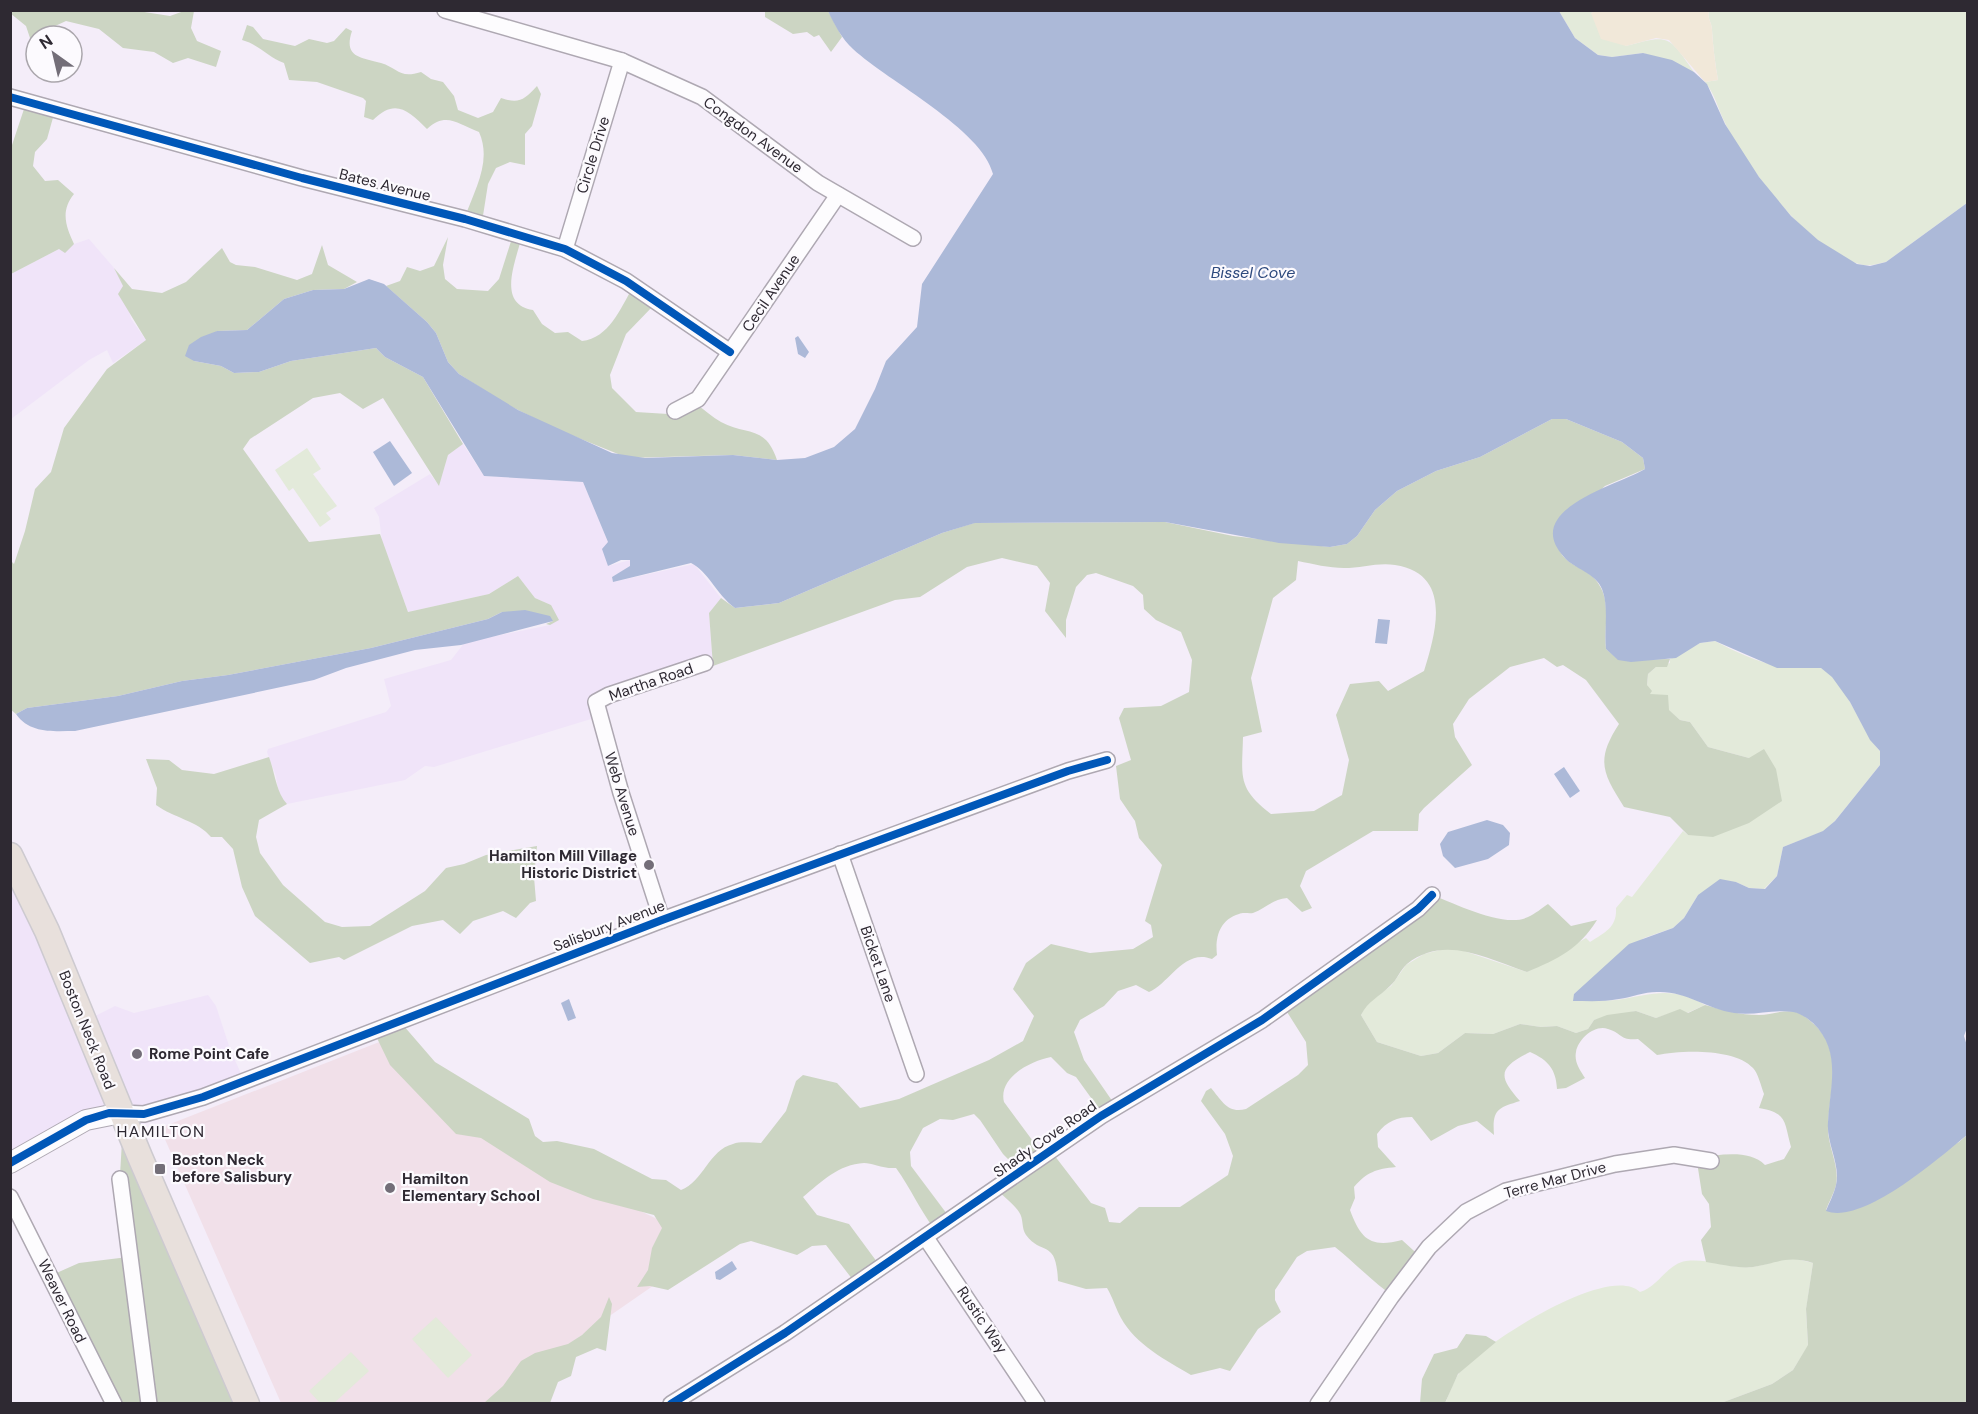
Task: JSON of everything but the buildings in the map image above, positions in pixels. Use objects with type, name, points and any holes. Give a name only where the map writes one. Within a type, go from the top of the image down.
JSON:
[{"type":"main road","name":"Boston Neck Road","points":[[10,855],[47,931],[121,1113],[247,1404]]},
{"type":"street","name":"Congdon Avenue","points":[[445,10],[622,61],[702,97],[838,195],[913,238]]},
{"type":"street","name":"Circle Drive","points":[[565,249],[622,61]]},
{"type":"street","name":"Bates Avenue","points":[[10,97],[302,178],[465,219],[565,249],[626,281],[730,352]]},
{"type":"street","name":"Cecil Avenue","points":[[675,411],[698,399],[838,195]]},
{"type":"street","name":"Martha Road","points":[[596,702],[609,695],[705,663]]},
{"type":"street","name":"Web Avenue","points":[[596,702],[618,782],[662,920]]},
{"type":"street","name":"Salisbury Avenue","points":[[121,1113],[144,1114],[203,1097],[662,920],[1068,771],[1107,760]]},
{"type":"street","name":"Bicket Lane","points":[[840,854],[916,1074]]},
{"type":"street","name":"Shady Cove Road","points":[[671,1404],[785,1333],[1101,1116],[1262,1020],[1418,909],[1432,895]]},
{"type":"street","points":[[10,1163],[86,1120],[121,1113]]},
{"type":"street","name":"Terre Mar Drive","points":[[1318,1404],[1391,1297],[1429,1247],[1466,1212],[1506,1191],[1615,1164],[1674,1155],[1711,1161]]},
{"type":"street","points":[[120,1179],[149,1404]]},
{"type":"street","name":"Weaver Road","points":[[10,1197],[114,1404]]},
{"type":"street","name":"Rustic Way","points":[[926,1238],[1037,1404]]},
{"type":"shaded area","points":[[89,239],[114,268],[124,286],[131,319],[146,340],[113,363],[107,350],[89,360],[11,419],[11,274],[59,249]]},
{"type":"shaded area","points":[[463,444],[484,476],[583,482],[608,542],[608,566],[630,560],[631,566],[612,577],[613,582],[694,564],[721,598],[709,613],[713,666],[612,701],[591,719],[434,767],[425,766],[405,780],[287,804],[279,796],[268,749],[386,712],[391,706],[384,679],[451,660],[465,642],[550,625],[551,605],[535,598],[518,576],[489,594],[408,612],[382,541],[379,517],[374,508],[430,474],[439,485],[448,455]]},
{"type":"shaded area","points":[[10,857],[87,1020],[115,1006],[134,1013],[208,995],[216,1006],[231,1052],[246,1084],[132,1129],[121,1107],[10,1160]]},
{"type":"shaded area","name":"Hamilton Elementary School","points":[[392,1037],[474,1132],[712,1245],[484,1403],[281,1403],[160,1128]]},
{"type":"green space","points":[[11,10],[138,11],[170,16],[184,11],[194,11],[191,28],[197,41],[221,51],[216,67],[188,58],[173,63],[154,52],[123,48],[99,29],[84,24],[66,21],[60,24],[24,24],[10,13]]},
{"type":"green space","points":[[765,11],[828,11],[842,37],[831,52],[819,35],[814,37],[807,32],[793,34],[765,17]]},
{"type":"green space","points":[[1559,11],[1597,11],[1591,13],[1626,46],[1660,39],[1667,41],[1673,44],[1694,72],[1643,53],[1612,57],[1598,55],[1575,38]]},
{"type":"green space","points":[[1709,11],[1967,11],[1967,203],[1886,262],[1859,264],[1840,256],[1820,243],[1782,206],[1748,162],[1705,82],[1718,80]]},
{"type":"green space","points":[[247,25],[253,27],[263,39],[295,46],[309,39],[327,43],[334,41],[346,28],[352,31],[350,47],[356,55],[387,65],[403,74],[421,72],[431,79],[443,82],[454,96],[458,110],[478,118],[493,112],[501,98],[512,101],[521,100],[537,86],[541,94],[532,126],[525,134],[525,165],[510,162],[496,168],[488,184],[482,222],[465,217],[483,164],[483,143],[479,132],[446,120],[427,129],[414,116],[395,108],[388,109],[373,120],[364,117],[366,101],[363,98],[317,82],[289,80],[284,63],[242,40]]},
{"type":"green space","points":[[26,103],[54,114],[47,139],[35,152],[33,166],[45,181],[58,180],[74,194],[67,207],[66,219],[74,244],[65,253],[59,249],[11,274],[11,148]]},
{"type":"green space","points":[[513,235],[521,239],[511,282],[515,300],[522,306],[533,310],[542,324],[555,333],[568,332],[582,341],[600,334],[613,321],[633,287],[654,305],[626,334],[610,375],[612,388],[636,412],[684,415],[693,404],[697,405],[721,422],[761,436],[767,441],[777,460],[733,455],[628,458],[556,429],[506,404],[459,374],[448,362],[436,333],[427,322],[386,286],[400,281],[407,267],[420,271],[434,266],[448,237],[443,265],[445,279],[457,289],[488,291],[499,279]]},
{"type":"green space","points":[[322,245],[328,265],[357,282],[344,289],[313,290],[284,299],[247,330],[217,331],[194,361],[221,366],[234,373],[259,372],[291,361],[376,348],[385,357],[423,377],[463,444],[448,455],[439,486],[383,398],[363,409],[340,393],[313,398],[250,439],[243,449],[309,542],[380,534],[408,612],[489,594],[518,576],[535,598],[551,605],[559,620],[550,625],[546,624],[553,621],[502,612],[488,619],[371,648],[228,675],[182,681],[118,696],[27,708],[16,714],[10,709],[10,560],[14,564],[35,489],[51,472],[64,428],[107,369],[146,340],[118,294],[123,286],[114,268],[132,289],[162,293],[186,282],[222,248],[230,262],[236,265],[255,267],[297,280],[312,274]]},
{"type":"green space","points":[[1552,419],[1566,419],[1622,442],[1643,458],[1645,469],[1605,486],[1554,533],[1557,546],[1568,561],[1589,574],[1601,588],[1606,610],[1606,649],[1619,660],[1670,659],[1667,667],[1656,667],[1648,674],[1647,685],[1652,691],[1650,694],[1668,695],[1669,710],[1680,720],[1690,722],[1708,747],[1749,758],[1764,749],[1776,769],[1782,801],[1749,823],[1713,837],[1688,835],[1670,817],[1624,807],[1607,776],[1604,758],[1611,737],[1619,724],[1586,680],[1563,665],[1557,667],[1544,658],[1510,667],[1469,699],[1453,724],[1455,737],[1472,765],[1419,814],[1418,831],[1373,831],[1306,871],[1300,886],[1312,908],[1302,912],[1287,898],[1253,913],[1241,913],[1232,917],[1220,930],[1217,955],[1212,959],[1193,958],[1185,962],[1149,992],[1136,985],[1118,991],[1104,1006],[1080,1020],[1074,1032],[1084,1060],[1115,1105],[1102,1113],[1076,1077],[1067,1073],[1051,1057],[1034,1062],[1017,1072],[1006,1085],[1003,1093],[1004,1102],[1041,1152],[1051,1151],[1091,1203],[1105,1208],[1109,1222],[1120,1223],[1139,1207],[1180,1207],[1228,1175],[1233,1156],[1225,1134],[1201,1101],[1206,1091],[1211,1088],[1222,1102],[1234,1110],[1246,1109],[1298,1075],[1308,1065],[1306,1042],[1282,1004],[1430,894],[1479,913],[1506,920],[1528,917],[1548,904],[1571,926],[1597,920],[1583,939],[1567,952],[1527,972],[1466,952],[1436,951],[1421,955],[1405,966],[1392,984],[1370,1003],[1361,1015],[1377,1042],[1421,1056],[1438,1053],[1465,1033],[1493,1034],[1520,1024],[1541,1027],[1557,1026],[1576,1033],[1588,1029],[1594,1020],[1607,1015],[1636,1011],[1656,1018],[1680,1009],[1688,1013],[1705,1005],[1745,1014],[1764,1015],[1787,1011],[1801,1014],[1824,1036],[1832,1060],[1828,1133],[1837,1178],[1826,1210],[1959,1142],[1967,1135],[1967,1403],[1721,1403],[1772,1384],[1793,1370],[1808,1345],[1806,1309],[1813,1263],[1783,1260],[1748,1267],[1706,1262],[1701,1240],[1711,1227],[1709,1204],[1702,1194],[1697,1162],[1698,1158],[1724,1155],[1751,1157],[1765,1165],[1784,1159],[1791,1147],[1785,1125],[1780,1116],[1759,1108],[1764,1094],[1755,1070],[1745,1061],[1707,1052],[1657,1055],[1638,1039],[1624,1038],[1608,1029],[1593,1031],[1580,1042],[1576,1059],[1585,1078],[1566,1088],[1557,1089],[1555,1076],[1550,1066],[1542,1058],[1530,1052],[1512,1063],[1507,1068],[1505,1078],[1520,1101],[1498,1111],[1494,1120],[1494,1135],[1477,1121],[1458,1126],[1431,1141],[1412,1117],[1393,1121],[1377,1134],[1378,1147],[1396,1167],[1372,1172],[1363,1178],[1354,1187],[1355,1198],[1350,1210],[1358,1228],[1368,1239],[1382,1243],[1402,1240],[1424,1260],[1397,1299],[1335,1247],[1307,1251],[1297,1257],[1275,1290],[1275,1300],[1281,1312],[1258,1329],[1230,1371],[1220,1368],[1191,1375],[1152,1351],[1134,1336],[1121,1318],[1107,1288],[1086,1289],[1058,1281],[1055,1259],[1051,1253],[1032,1242],[1026,1235],[1019,1212],[996,1189],[1019,1170],[1003,1154],[974,1114],[953,1120],[940,1119],[923,1128],[910,1152],[911,1166],[950,1218],[935,1230],[896,1168],[864,1163],[855,1164],[838,1170],[803,1197],[817,1215],[849,1224],[880,1266],[856,1284],[826,1245],[812,1246],[797,1255],[751,1241],[740,1244],[668,1290],[650,1286],[637,1287],[648,1270],[652,1248],[662,1228],[654,1215],[593,1199],[550,1182],[481,1138],[456,1134],[390,1065],[375,1034],[403,1025],[435,1062],[529,1119],[535,1136],[543,1142],[557,1141],[594,1149],[652,1179],[666,1180],[681,1190],[689,1186],[725,1147],[739,1143],[761,1143],[786,1111],[796,1081],[803,1075],[837,1083],[860,1108],[899,1099],[989,1060],[1023,1041],[1034,1016],[1013,989],[1026,963],[1051,944],[1090,953],[1133,949],[1153,937],[1151,925],[1145,921],[1162,865],[1139,838],[1135,821],[1120,799],[1116,766],[1131,760],[1119,718],[1124,708],[1161,706],[1189,692],[1192,660],[1181,632],[1156,620],[1144,609],[1143,595],[1133,586],[1096,573],[1087,575],[1076,587],[1066,620],[1066,638],[1045,611],[1050,583],[1037,566],[1002,558],[967,567],[920,597],[895,600],[713,666],[709,613],[721,598],[735,608],[779,603],[942,533],[974,523],[1165,522],[1233,536],[1330,547],[1347,544],[1357,536],[1375,510],[1397,491],[1436,471],[1480,457]],"holes":[[[1298,561],[1344,568],[1389,564],[1413,571],[1426,580],[1433,592],[1436,607],[1435,623],[1424,671],[1388,691],[1379,681],[1350,684],[1336,715],[1349,760],[1342,795],[1314,811],[1271,814],[1252,797],[1244,781],[1243,737],[1262,732],[1251,678],[1273,598],[1296,580]]]},
{"type":"green space","points":[[307,448],[321,469],[313,474],[337,506],[326,513],[331,519],[320,527],[293,488],[289,491],[275,470]]},
{"type":"green space","points":[[1715,641],[1760,661],[1779,666],[1817,667],[1830,674],[1838,683],[1880,751],[1880,765],[1835,821],[1824,831],[1783,847],[1777,876],[1764,889],[1749,888],[1736,882],[1698,895],[1684,918],[1673,928],[1644,938],[1574,994],[1574,1001],[1590,1001],[1671,993],[1705,1005],[1687,1013],[1680,1010],[1656,1018],[1636,1011],[1594,1020],[1588,1029],[1576,1033],[1557,1026],[1541,1027],[1520,1024],[1493,1034],[1465,1033],[1438,1053],[1421,1056],[1377,1042],[1361,1015],[1366,1004],[1391,986],[1406,965],[1424,954],[1452,947],[1527,972],[1586,938],[1590,942],[1601,935],[1615,920],[1616,908],[1627,895],[1632,897],[1683,831],[1688,835],[1749,758],[1708,747],[1690,722],[1680,720],[1650,694],[1647,685],[1648,674],[1656,667],[1670,663],[1670,659],[1700,643]]},
{"type":"green space","points":[[269,757],[278,788],[287,804],[259,820],[256,837],[260,853],[283,885],[325,922],[342,927],[370,926],[425,891],[446,868],[486,855],[537,846],[534,877],[536,901],[530,903],[516,918],[503,911],[473,921],[460,934],[443,920],[412,926],[344,960],[339,957],[310,963],[255,916],[242,887],[233,849],[222,837],[211,837],[193,823],[156,805],[157,788],[146,759],[169,760],[182,770],[214,774]]},
{"type":"green space","points":[[122,1141],[246,1403],[113,1403],[52,1275],[79,1263],[128,1257],[120,1175]]},
{"type":"green space","points":[[1793,1258],[1813,1263],[1806,1310],[1808,1346],[1793,1370],[1772,1384],[1721,1403],[1445,1404],[1454,1382],[1467,1364],[1525,1323],[1578,1295],[1604,1288],[1625,1286],[1640,1292],[1652,1285],[1673,1266],[1686,1261],[1752,1267]]},
{"type":"green space","points":[[609,1297],[612,1304],[606,1351],[597,1348],[576,1357],[571,1376],[558,1382],[550,1403],[484,1403],[503,1386],[521,1361],[535,1353],[568,1344],[582,1335],[601,1317]]},
{"type":"green space","points":[[436,1317],[472,1355],[448,1378],[412,1339]]},
{"type":"green space","points":[[1466,1334],[1486,1336],[1496,1342],[1458,1374],[1445,1403],[1420,1403],[1422,1379],[1434,1354],[1457,1348]]},
{"type":"green space","points":[[351,1352],[369,1371],[334,1403],[320,1403],[309,1391]]},
{"type":"sand","points":[[1597,10],[1709,11],[1718,80],[1705,82],[1669,40],[1656,38],[1626,46],[1601,39],[1591,13]]},
{"type":"water","name":"Bissel Cove","points":[[828,11],[1559,11],[1575,38],[1598,55],[1612,57],[1643,53],[1672,60],[1694,72],[1707,84],[1725,124],[1759,177],[1791,216],[1818,240],[1857,264],[1870,266],[1886,262],[1967,203],[1968,1025],[1964,1036],[1968,1049],[1967,1135],[1920,1173],[1879,1199],[1842,1213],[1826,1211],[1837,1177],[1828,1130],[1832,1070],[1828,1045],[1813,1023],[1798,1013],[1779,1011],[1734,1013],[1679,995],[1660,992],[1608,1001],[1573,1001],[1574,994],[1629,944],[1673,928],[1684,918],[1698,895],[1720,879],[1736,882],[1749,888],[1765,889],[1777,876],[1783,847],[1823,831],[1835,821],[1880,765],[1880,751],[1870,740],[1850,702],[1832,677],[1821,668],[1777,668],[1715,641],[1700,643],[1676,658],[1631,662],[1618,660],[1606,649],[1606,611],[1602,589],[1595,579],[1564,557],[1554,540],[1554,525],[1563,512],[1578,501],[1645,469],[1643,458],[1622,442],[1566,419],[1552,419],[1480,457],[1436,471],[1397,491],[1375,510],[1357,536],[1347,544],[1330,547],[1279,543],[1165,522],[975,523],[942,533],[779,603],[735,608],[702,571],[691,563],[613,582],[612,577],[630,566],[630,560],[621,560],[608,566],[602,549],[608,542],[583,482],[484,476],[423,377],[385,357],[376,348],[291,361],[259,372],[234,373],[221,366],[194,361],[185,356],[189,345],[201,337],[217,331],[247,330],[284,299],[313,290],[344,289],[369,279],[384,284],[427,322],[436,333],[448,362],[459,374],[518,410],[612,453],[645,458],[733,455],[777,460],[805,458],[834,447],[855,429],[886,361],[917,327],[922,284],[993,174],[985,157],[972,140],[953,123],[853,49],[842,36]]},
{"type":"water","points":[[798,336],[809,352],[805,358],[798,354],[795,338]]},
{"type":"water","points":[[390,441],[412,473],[394,486],[373,452]]},
{"type":"water","points":[[525,610],[550,616],[553,621],[461,645],[415,650],[346,668],[314,680],[75,731],[50,731],[35,728],[16,714],[27,708],[118,696],[182,681],[228,675],[371,648],[488,619],[502,612]]},
{"type":"water","points":[[1378,619],[1390,620],[1387,644],[1375,643]]},
{"type":"water","points":[[1564,767],[1580,791],[1570,798],[1554,774]]},
{"type":"water","points":[[1487,820],[1503,825],[1510,833],[1509,845],[1488,859],[1455,868],[1443,856],[1440,844],[1448,832]]},
{"type":"water","points":[[569,999],[576,1018],[568,1021],[561,1003]]},
{"type":"water","points":[[732,1261],[737,1269],[720,1280],[716,1279],[715,1272]]},
{"type":"cycle path","points":[[10,97],[302,178],[465,219],[565,249],[626,281],[730,352]]},
{"type":"cycle path","points":[[10,1163],[86,1120],[109,1113],[144,1114],[203,1097],[662,920],[1068,771],[1107,760]]},
{"type":"cycle path","points":[[671,1404],[785,1333],[1101,1116],[1262,1020],[1418,909],[1432,895]]},
{"type":"place","name":"Hamilton Mill Village Historic District","points":[[649,865]]},
{"type":"place","name":"Rome Point Cafe","points":[[137,1054]]},
{"type":"place","name":"Boston Neck before Salisbury","points":[[160,1169]]},
{"type":"place","name":"Hamilton Elementary School","points":[[390,1188]]},
{"type":"district","name":"HAMILTON","points":[[161,1131]]}]
